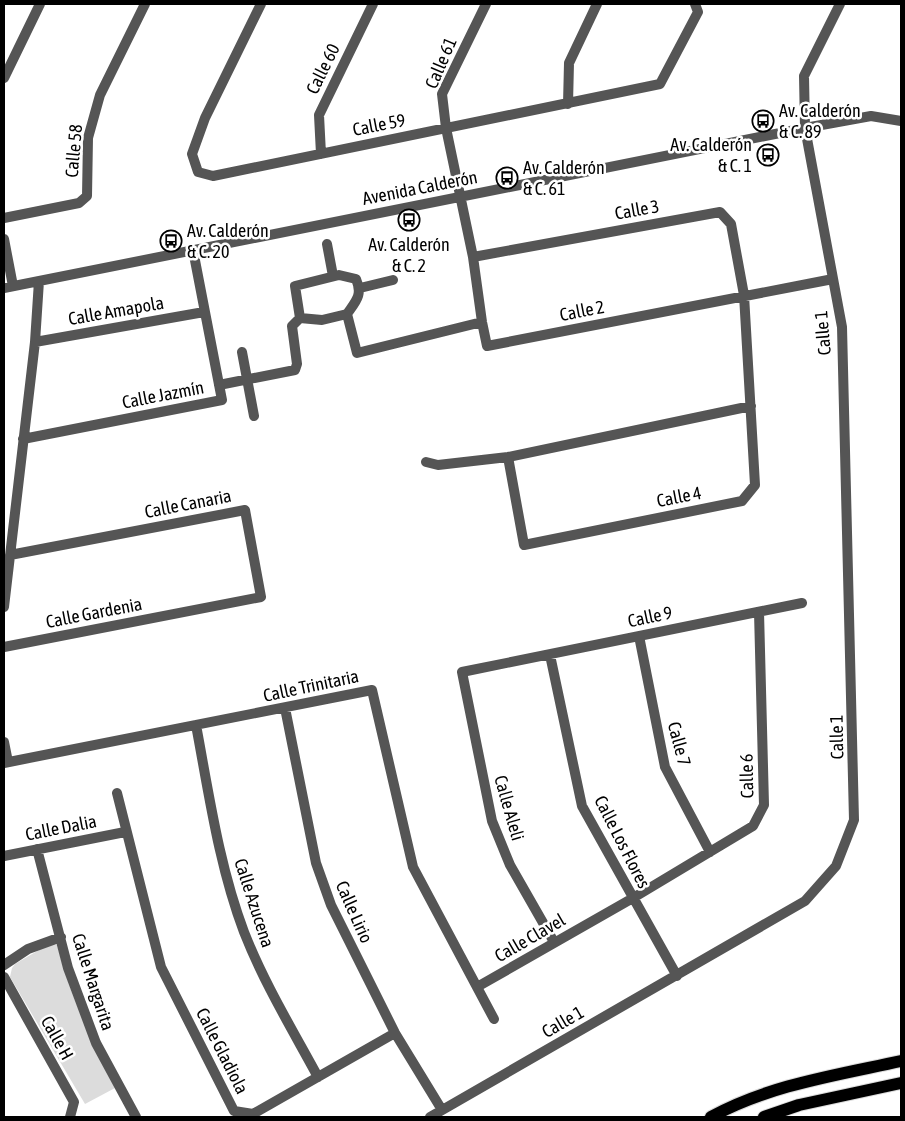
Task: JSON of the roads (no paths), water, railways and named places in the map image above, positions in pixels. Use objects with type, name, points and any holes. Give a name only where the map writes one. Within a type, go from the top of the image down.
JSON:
[{"type":"main road","points":[[711,1117],[729,1107],[786,1086],[901,1061]]},
{"type":"main road","points":[[764,1117],[798,1105],[901,1083]]},
{"type":"street","points":[[4,78],[40,4]]},
{"type":"street","name":"Calle 58","points":[[4,218],[79,203],[87,196],[88,138],[100,95],[145,4]]},
{"type":"street","name":"Calle 59","points":[[261,4],[205,118],[192,154],[198,172],[213,176],[660,84],[698,12],[695,4]]},
{"type":"street","name":"Calle 60","points":[[321,154],[319,114],[373,4]]},
{"type":"street","name":"Calle 61","points":[[462,196],[446,128],[442,94],[486,4]]},
{"type":"street","points":[[568,104],[569,63],[598,4]]},
{"type":"street","name":"Calle 1","points":[[430,1117],[805,901],[836,866],[854,820],[842,327],[805,128],[804,76],[840,4]]},
{"type":"street","name":"Avenida Calderón","points":[[8,287],[805,128],[871,116],[901,122]]},
{"type":"street","name":"Calle 2","points":[[462,196],[487,346],[833,279]]},
{"type":"street","name":"Calle 3","points":[[473,257],[720,212],[731,224],[744,295]]},
{"type":"street","points":[[4,239],[8,287]]},
{"type":"street","points":[[327,244],[333,276]]},
{"type":"street","name":"Calle Jazmín","points":[[23,439],[222,400],[193,250]]},
{"type":"street","points":[[339,275],[356,279],[360,288],[359,297],[347,314],[322,320],[300,318],[295,286],[339,275]]},
{"type":"street","points":[[360,288],[392,280]]},
{"type":"street","points":[[4,608],[35,342],[39,281]]},
{"type":"street","name":"Calle 4","points":[[508,457],[524,544],[742,501],[755,485],[744,295]]},
{"type":"street","name":"Calle Amapola","points":[[35,342],[204,312]]},
{"type":"street","points":[[347,314],[357,353],[482,322]]},
{"type":"street","points":[[219,385],[295,370],[297,364],[292,326],[300,318]]},
{"type":"street","points":[[242,352],[254,416]]},
{"type":"street","points":[[426,462],[438,465],[508,457],[751,406]]},
{"type":"street","name":"Calle Canaria","points":[[10,555],[245,510],[261,597],[191,611]]},
{"type":"street","name":"Calle 9","points":[[462,672],[802,603]]},
{"type":"street","name":"Calle Gardenia","points":[[4,647],[191,611]]},
{"type":"street","name":"Calle 6","points":[[632,898],[753,826],[764,805],[759,612]]},
{"type":"street","name":"Calle 7","points":[[638,636],[665,767],[710,852]]},
{"type":"street","name":"Calle Los Flores","points":[[550,655],[582,806],[677,976]]},
{"type":"street","name":"Calle Aleli","points":[[462,672],[492,822],[510,865],[554,942]]},
{"type":"street","name":"Calle Trinitaria","points":[[6,763],[372,690],[413,867],[476,987]]},
{"type":"street","name":"Calle Lirio","points":[[285,708],[316,863],[331,905],[395,1033],[442,1110]]},
{"type":"street","name":"Calle Azucena","points":[[196,725],[220,850],[244,930],[266,984],[318,1077]]},
{"type":"street","points":[[4,742],[6,763]]},
{"type":"street","points":[[117,794],[125,832]]},
{"type":"street","name":"Calle Gladiola","points":[[125,832],[161,967],[234,1111],[253,1114],[395,1033]]},
{"type":"street","name":"Calle Dalia","points":[[4,856],[125,832]]},
{"type":"street","name":"Calle Margarita","points":[[37,849],[68,968],[96,1043],[136,1117]]},
{"type":"street","name":"Calle Clavel","points":[[476,987],[632,898]]},
{"type":"street","points":[[4,965],[28,949],[60,937]]},
{"type":"street","name":"Calle H","points":[[4,977],[74,1102],[70,1117]]},
{"type":"street","points":[[476,987],[494,1020]]},
{"type":"place","name":"Av. Calderón & C. 89","points":[[763,121]]},
{"type":"place","name":"Av. Calderón & C. 1","points":[[768,155]]},
{"type":"place","name":"Av. Calderón & C. 61","points":[[507,178]]},
{"type":"place","name":"Av. Calderón & C. 2","points":[[409,220]]},
{"type":"place","name":"Av. Calderón & C. 20","points":[[171,241]]}]
